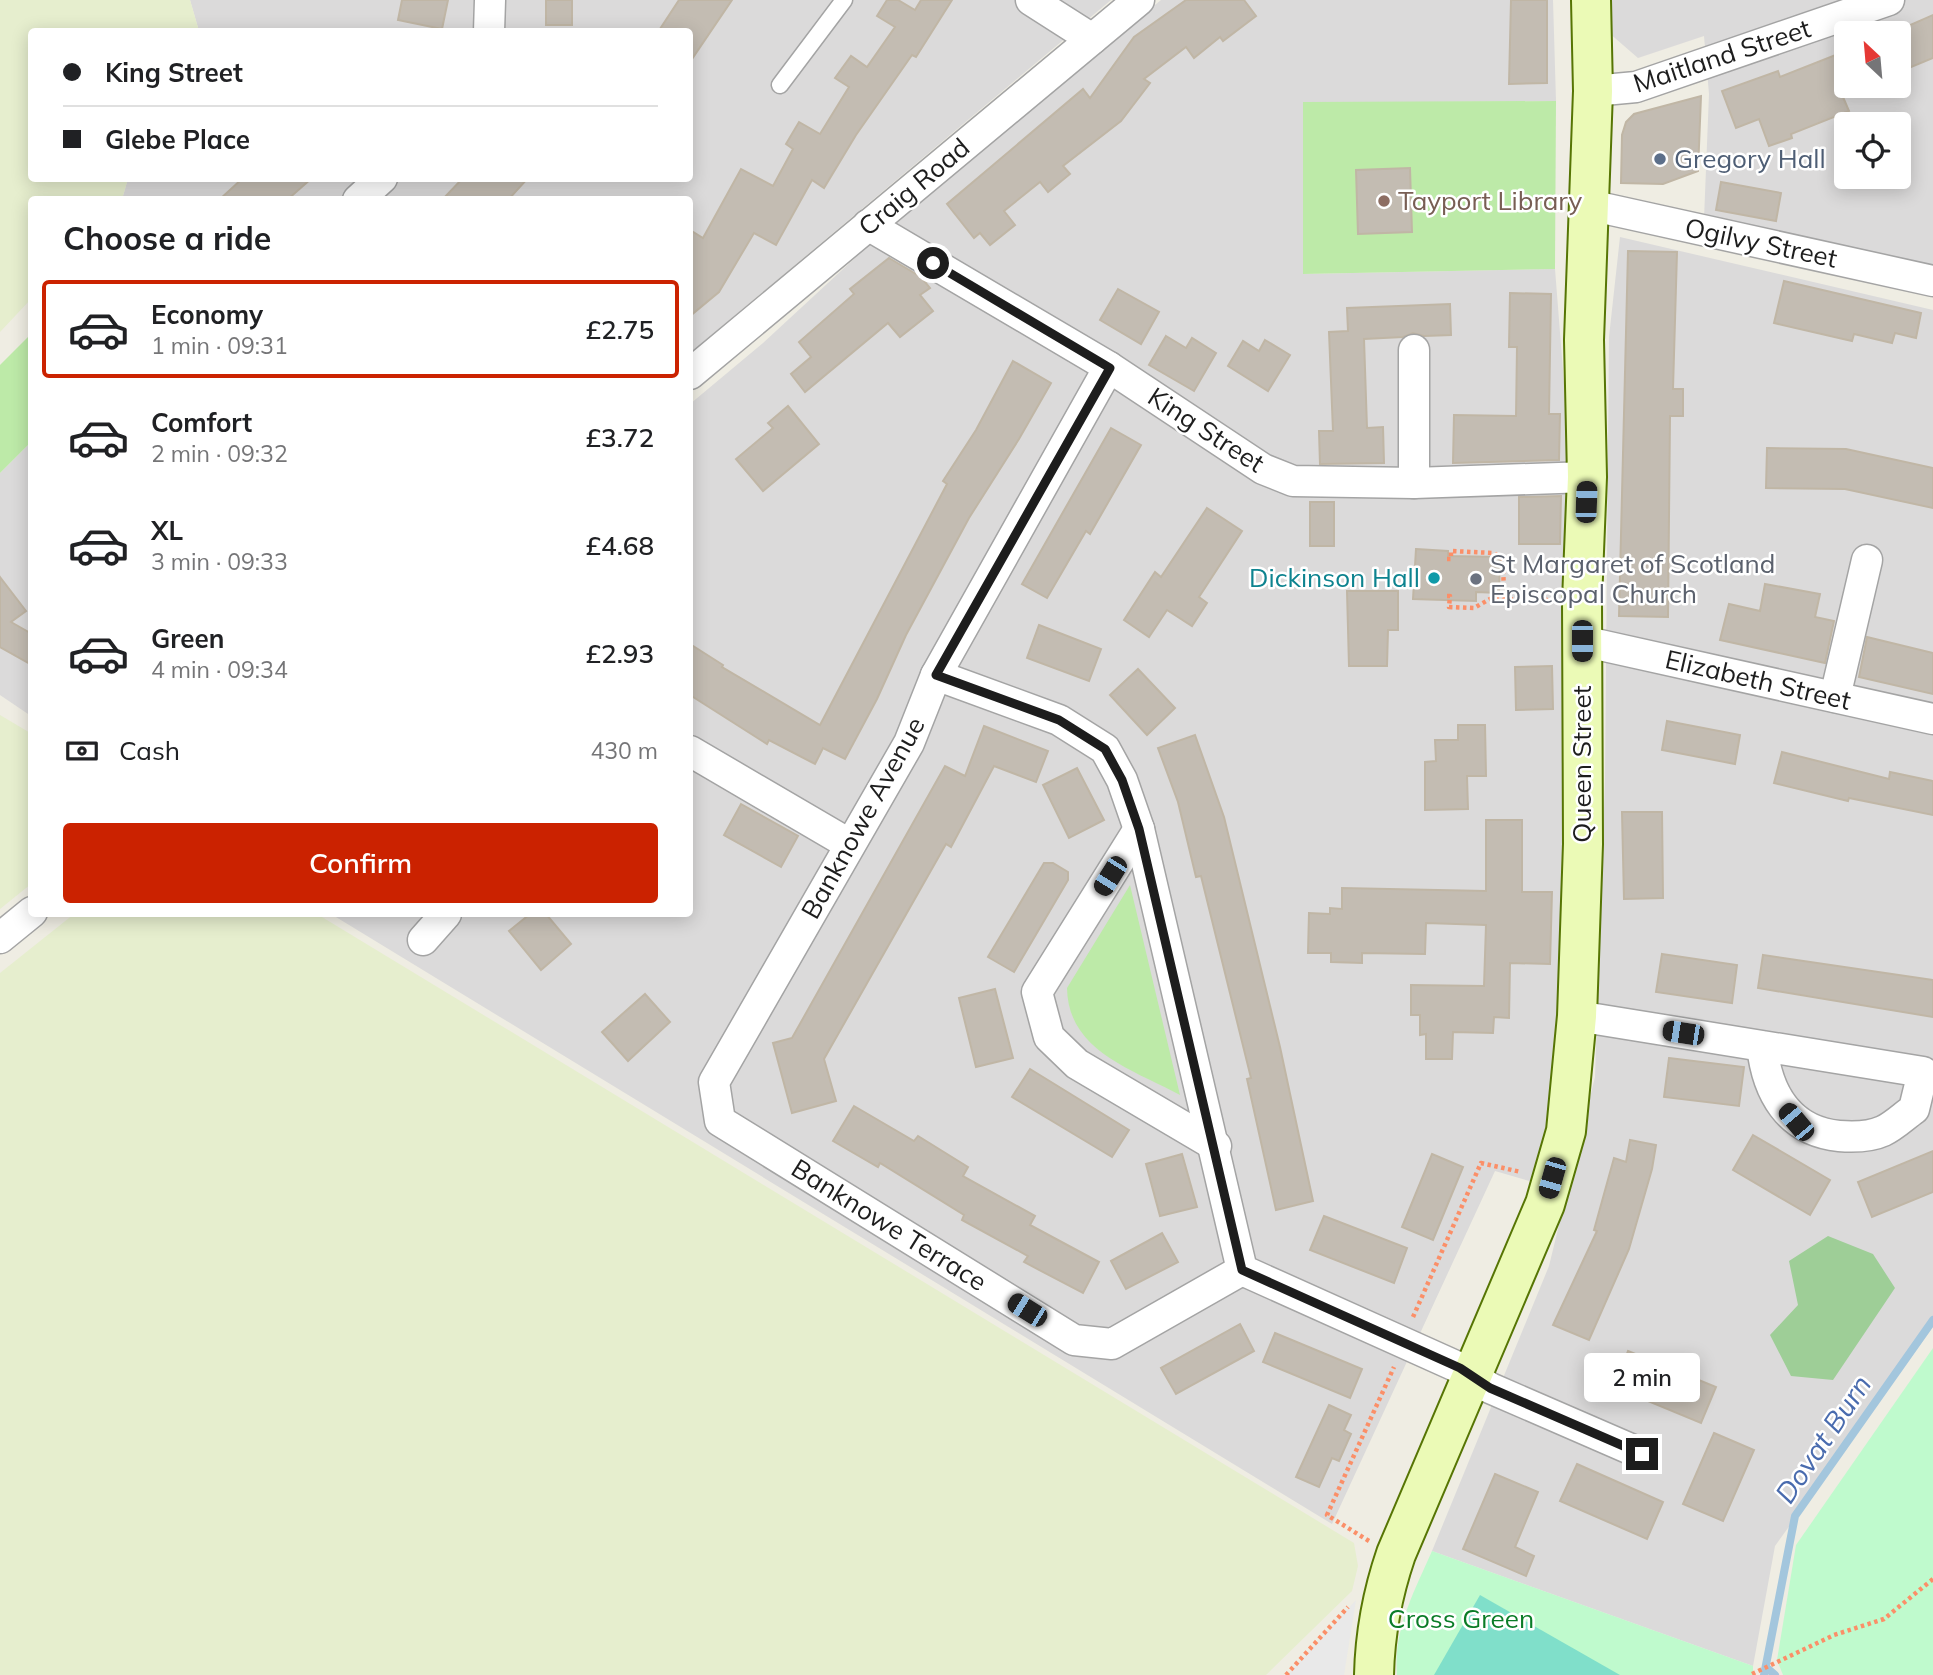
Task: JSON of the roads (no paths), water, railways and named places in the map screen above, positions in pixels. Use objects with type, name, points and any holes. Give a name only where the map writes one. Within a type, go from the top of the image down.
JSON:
[{"type":"main road","name":"Queen Street","points":[[1374,1675],[1374,1643],[1383,1594],[1419,1498],[1474,1377],[1545,1205],[1566,1131],[1577,1016],[1583,844],[1582,601],[1587,477],[1584,340],[1593,91],[1591,0]]},
{"type":"street","points":[[489,28],[490,0]]},
{"type":"street","points":[[1031,0],[1092,39]]},
{"type":"street","name":"Craig Road","points":[[693,371],[1139,0]]},
{"type":"street","name":"Maitland Street","points":[[1593,91],[1636,87],[1889,0]]},
{"type":"street","points":[[362,196],[378,182]]},
{"type":"street","name":"Ogilvy Street","points":[[1589,205],[1933,282]]},
{"type":"street","name":"King Street","points":[[868,225],[1110,368],[1263,469],[1293,481],[1414,483],[1587,477]]},
{"type":"street","points":[[1413,350],[1414,483]]},
{"type":"street","name":"Banknowe Avenue","points":[[714,1082],[909,743],[936,675],[1110,368]]},
{"type":"street","points":[[1835,697],[1867,560]]},
{"type":"street","name":"Elizabeth Street","points":[[1582,641],[1933,719]]},
{"type":"street","points":[[936,675],[1059,720],[1105,749],[1122,780],[1139,829],[1216,1146],[1242,1270],[1403,1342],[1474,1377],[1490,1388],[1642,1454]]},
{"type":"street","points":[[693,753],[849,844]]},
{"type":"street","points":[[1139,829],[1037,992],[1049,1037],[1077,1064],[1216,1146]]},
{"type":"street","points":[[0,938],[28,915]]},
{"type":"street","points":[[423,940],[443,917]]},
{"type":"street","points":[[1577,1016],[1923,1072],[1914,1109],[1881,1132],[1853,1137],[1825,1134],[1796,1122],[1776,1098],[1765,1075],[1762,1046]]},
{"type":"street","name":"Banknowe Terrace","points":[[714,1082],[720,1121],[1074,1340],[1112,1344],[1242,1270]]},
{"type":"lane","points":[[780,85],[844,0]]},
{"type":"waterway","name":"Dovat Burn","points":[[1764,1675],[1795,1516],[1933,1320]]},
{"type":"waterway","name":"Dovat Burn","points":[[1767,1668],[1775,1675]]},
{"type":"place","name":"Gregory Hall","points":[[1660,159]]},
{"type":"place","name":"Tayport Library","points":[[1384,201]]},
{"type":"place","name":"Dickinson Hall","points":[[1434,578]]},
{"type":"place","name":"St Margaret of Scotland Episcopal Church","points":[[1476,579]]},
{"type":"park label","name":"Cross Green","points":[[1461,1619]]}]
